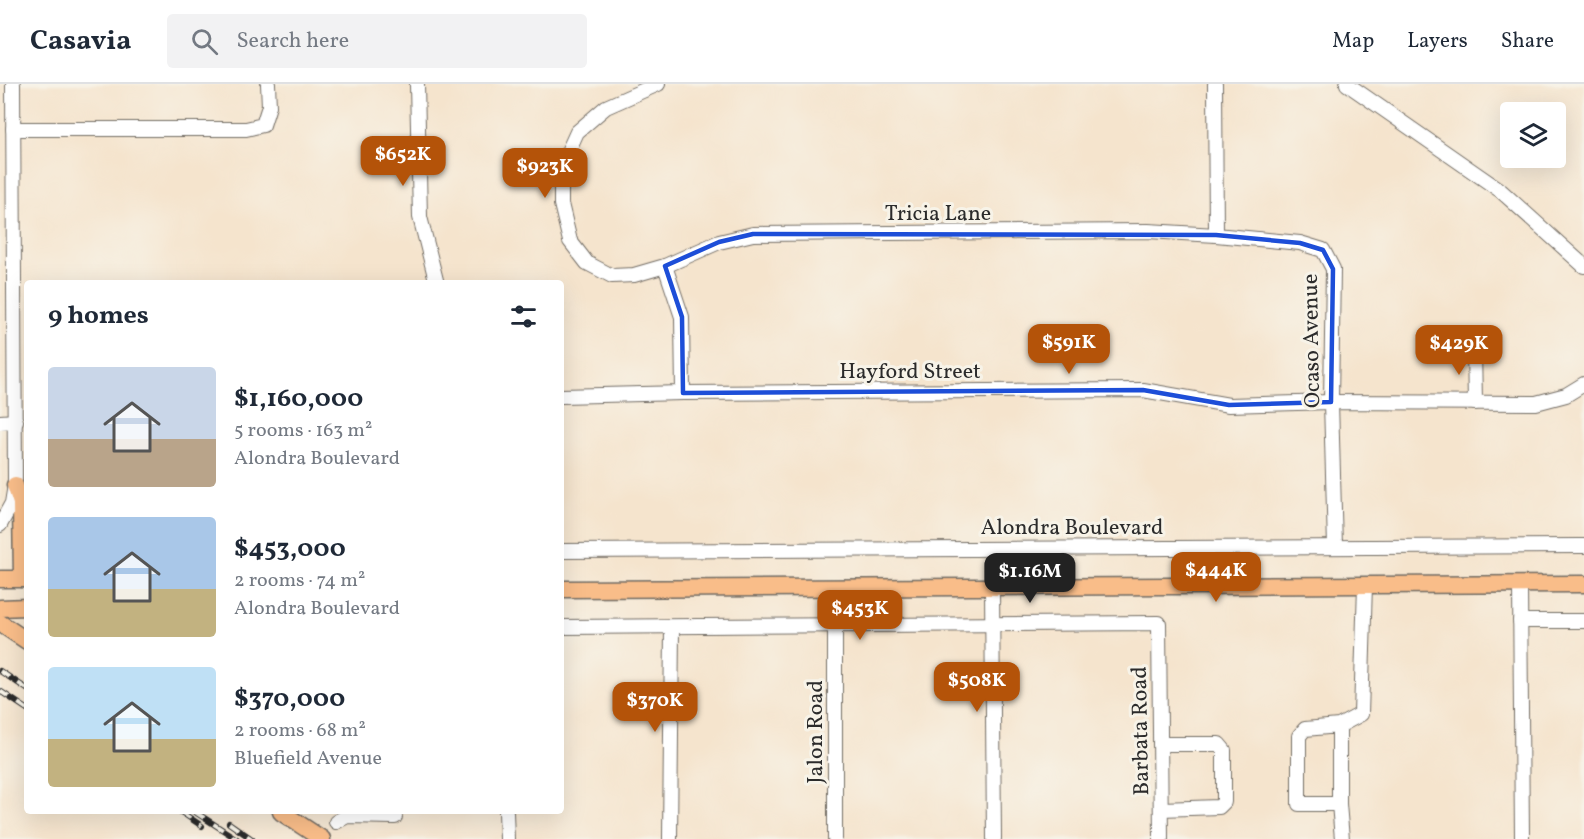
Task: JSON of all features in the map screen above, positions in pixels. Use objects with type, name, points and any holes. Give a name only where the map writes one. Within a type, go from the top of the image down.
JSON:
[{"type":"main road","points":[[0,579],[24,579],[21,503],[15,485]]},
{"type":"main road","points":[[564,589],[1584,584]]},
{"type":"main road","points":[[0,608],[24,607]]},
{"type":"main road","points":[[0,623],[24,639]]},
{"type":"main road","points":[[284,814],[324,839]]},
{"type":"street","points":[[0,525],[12,503],[15,485],[21,323],[12,84]]},
{"type":"street","points":[[13,129],[246,129],[263,124],[269,106],[268,84]]},
{"type":"street","points":[[417,84],[420,217],[436,280]]},
{"type":"street","name":"Tricia Lane","points":[[658,84],[606,107],[577,132],[561,167],[561,204],[570,241],[587,263],[612,276],[634,275],[665,266],[719,242],[753,234],[1148,231],[1216,235]]},
{"type":"street","points":[[1215,84],[1216,235]]},
{"type":"street","points":[[1347,84],[1501,191],[1584,266]]},
{"type":"street","name":"Ocaso Avenue","points":[[1216,235],[1300,243],[1323,250],[1333,269],[1331,402],[1335,547]]},
{"type":"street","points":[[665,266],[682,317],[683,393]]},
{"type":"street","points":[[1474,348],[1475,403]]},
{"type":"street","name":"Hayford Street","points":[[564,396],[1143,390],[1229,405],[1331,402],[1536,403],[1566,395],[1584,384]]},
{"type":"street","points":[[0,422],[16,421]]},
{"type":"street","name":"Alondra Boulevard","points":[[564,551],[1584,546]]},
{"type":"street","points":[[1520,584],[1522,839]]},
{"type":"street","points":[[1339,804],[1299,804],[1299,736],[1305,729],[1339,726],[1361,714],[1365,585]]},
{"type":"street","points":[[992,586],[994,839]]},
{"type":"street","points":[[1520,621],[1584,621]]},
{"type":"street","name":"Barbata Road","points":[[992,624],[1159,623],[1161,839]]},
{"type":"street","points":[[564,627],[992,624]]},
{"type":"street","name":"Jalon Road","points":[[835,625],[835,839]]},
{"type":"street","points":[[670,839],[672,627]]},
{"type":"street","points":[[1339,726],[1339,804],[1342,839]]},
{"type":"street","points":[[1160,744],[1219,744],[1224,750],[1224,802],[1219,807],[1161,809]]},
{"type":"street","points":[[506,814],[507,839]]},
{"type":"street","points":[[324,839],[337,817],[395,817]]},
{"type":"highlighted area","points":[[753,234],[1216,235],[1300,243],[1323,250],[1333,269],[1331,402],[1229,405],[1143,390],[683,393],[682,317],[665,266],[719,242]]},
{"type":"railway","points":[[0,671],[24,687]]},
{"type":"railway","points":[[0,691],[24,707]]},
{"type":"railway","points":[[184,814],[202,826]]},
{"type":"railway","points":[[198,814],[237,839]]},
{"type":"railway","points":[[229,823],[252,839]]}]
